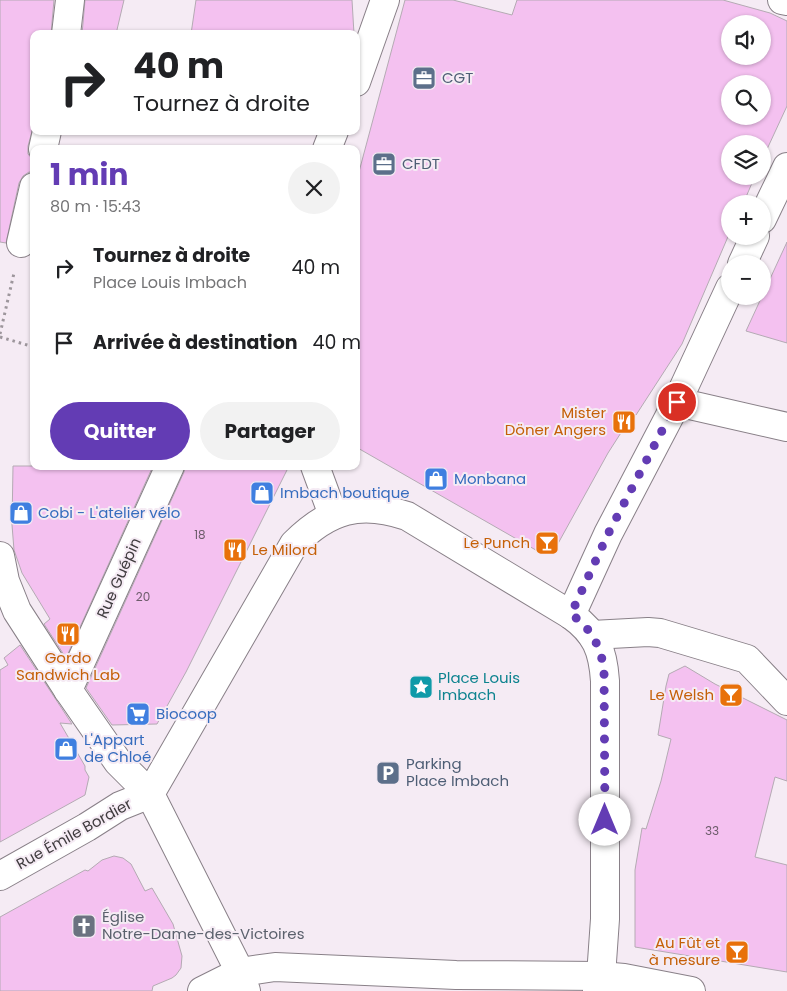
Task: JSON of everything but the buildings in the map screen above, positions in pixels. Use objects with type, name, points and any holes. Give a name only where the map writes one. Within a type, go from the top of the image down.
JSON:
[{"type":"street","points":[[66,30],[70,0]]},
{"type":"street","points":[[360,71],[385,0]]},
{"type":"street","points":[[782,0],[787,2]]},
{"type":"street","points":[[771,200],[787,167]]},
{"type":"street","points":[[21,243],[30,204]]},
{"type":"street","points":[[571,614],[608,534],[677,402],[722,305]]},
{"type":"street","points":[[677,402],[787,427]]},
{"type":"street","name":"Rue Guépin","points":[[68,690],[168,470]]},
{"type":"street","points":[[316,470],[333,515]]},
{"type":"street","points":[[150,794],[294,544],[309,529],[333,515],[351,509],[389,510],[407,516],[571,614],[584,624],[600,649],[605,681],[605,919],[599,983]]},
{"type":"street","points":[[0,556],[9,616],[68,690],[118,762],[150,794],[243,982]]},
{"type":"street","points":[[592,635],[660,633],[747,659],[787,701]]},
{"type":"street","name":"Rue Émile Bordier","points":[[0,876],[87,827],[120,806],[150,794]]},
{"type":"street","points":[[202,991],[243,982],[275,967],[599,983],[624,978],[690,991]]},
{"type":"path","points":[[21,243],[0,336],[30,346]]},
{"type":"place","name":"CGT","points":[[424,78]]},
{"type":"place","name":"CFDT","points":[[384,164]]},
{"type":"place","name":"Mister Döner Angers","points":[[624,422]]},
{"type":"place","name":"Monbana","points":[[436,479]]},
{"type":"place","name":"Imbach boutique","points":[[262,493]]},
{"type":"place","name":"Cobi - L'atelier vélo","points":[[21,513]]},
{"type":"place","name":"Le Punch","points":[[547,543]]},
{"type":"place","name":"Le Milord","points":[[235,550]]},
{"type":"place","name":"Gordo Sandwich Lab","points":[[68,634]]},
{"type":"place","name":"Place Louis Imbach","points":[[421,687]]},
{"type":"place","name":"Le Welsh","points":[[731,695]]},
{"type":"place","name":"Biocoop","points":[[138,714]]},
{"type":"place","name":"L'Appart de Chloé","points":[[66,749]]},
{"type":"place","name":"Parking Place Imbach","points":[[388,773]]},
{"type":"place","name":"Église Notre-Dame-des-Victoires","points":[[84,926]]},
{"type":"place","name":"Au Fût et à mesure","points":[[737,952]]},
{"type":"route","points":[[605,820],[604,667],[600,649],[592,635],[584,624],[571,614],[608,534],[677,402]]}]
